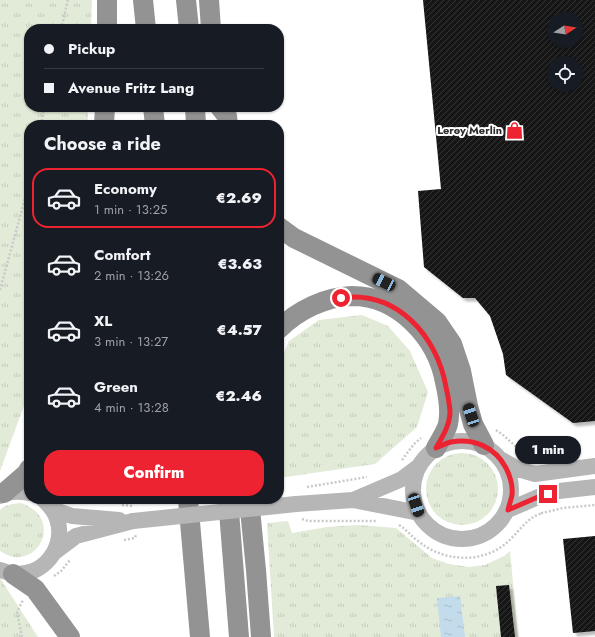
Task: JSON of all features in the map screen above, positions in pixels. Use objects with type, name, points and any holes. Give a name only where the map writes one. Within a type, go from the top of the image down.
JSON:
[{"type":"highway","points":[[107,0],[107,24]]},
{"type":"highway","points":[[143,0],[145,24]]},
{"type":"highway","points":[[186,0],[188,24]]},
{"type":"highway","points":[[209,0],[211,24]]},
{"type":"highway","points":[[284,231],[294,238],[398,289],[437,322],[452,344],[461,371],[473,424],[488,437]]},
{"type":"highway","points":[[284,324],[309,307],[330,299],[352,296],[373,299],[394,307],[412,321],[435,351],[444,372],[450,414],[448,425],[430,442]]},
{"type":"highway","points":[[2,495],[24,477]]},
{"type":"highway","points":[[188,504],[200,637]]},
{"type":"highway","points":[[228,504],[239,637]]},
{"type":"highway","points":[[249,504],[261,637]]},
{"type":"highway","points":[[256,570],[261,538],[258,504]]},
{"type":"highway","points":[[6,572],[35,589],[70,637]]},
{"type":"street","points":[[6,572],[26,573],[38,569],[48,561],[56,550],[76,536],[134,526],[296,510],[353,500],[402,479],[418,467],[426,457],[430,442],[469,441],[488,437],[493,451],[502,460],[518,469],[535,474],[595,466]]},
{"type":"street","points":[[418,467],[413,482],[413,496],[418,513],[428,526],[442,536],[458,540],[475,538],[492,530],[504,518],[508,510],[512,494],[510,476],[502,460]]},
{"type":"street","points":[[508,510],[538,497],[559,491],[595,487]]},
{"type":"street","points":[[2,495],[17,491],[24,492]]},
{"type":"street","points":[[353,500],[418,513]]},
{"type":"street","points":[[47,504],[72,516],[134,526]]},
{"type":"street","points":[[47,504],[57,518],[60,529],[56,550]]},
{"type":"path","points":[[62,24],[68,0]]},
{"type":"path","points":[[0,290],[24,202]]},
{"type":"path","points":[[488,437],[503,435],[522,452],[535,457]]},
{"type":"path","points":[[400,462],[414,444],[430,442]]},
{"type":"path","points":[[304,487],[368,476]]},
{"type":"path","points":[[392,523],[400,525],[418,541],[443,555],[459,558],[470,558],[492,552],[504,545],[530,519],[542,513],[563,508],[595,505]]},
{"type":"path","points":[[540,508],[542,513]]},
{"type":"path","points":[[296,510],[308,521],[380,521]]},
{"type":"path","points":[[121,540],[135,538],[134,526]]},
{"type":"path","points":[[51,578],[61,571],[71,560]]},
{"type":"path","points":[[22,637],[17,612],[26,596]]},
{"type":"green space","points":[[0,0],[92,0],[91,24],[24,24],[24,112],[88,112],[88,120],[24,120],[24,406],[0,471]]},
{"type":"green space","points":[[362,315],[388,326],[410,351],[428,392],[417,427],[375,464],[284,477],[284,352],[289,341],[319,320]]},
{"type":"green space","points":[[462,453],[482,459],[492,469],[498,489],[492,509],[482,519],[462,525],[442,519],[432,509],[426,489],[432,469],[442,459]]},
{"type":"green space","points":[[21,503],[35,511],[42,521],[44,532],[41,542],[34,551],[25,556],[13,557],[0,551],[0,510],[7,505]]},
{"type":"green space","points":[[288,521],[292,533],[327,527],[358,525],[396,528],[432,558],[449,564],[469,567],[485,565],[504,556],[510,551],[518,637],[274,637],[267,523]]},
{"type":"green space","points":[[0,578],[38,637],[0,637]]},
{"type":"water","points":[[460,596],[465,637],[441,637],[437,598]]},
{"type":"building","points":[[423,0],[595,0],[595,421],[573,423],[506,375],[503,354],[490,316],[475,298],[463,298],[424,267],[418,191],[441,189]]},
{"type":"building","points":[[595,536],[595,631],[573,633],[563,539]]},
{"type":"building","points":[[509,585],[515,637],[501,637],[496,586]]},
{"type":"place","name":"Leroy Merlin","points":[[515,130]]},
{"type":"route","points":[[341,298],[352,296],[373,299],[394,307],[412,321],[435,351],[444,372],[450,414],[448,425],[436,448],[450,442],[469,441],[484,445],[493,451],[502,460],[510,476],[512,494],[508,510],[548,494]]}]
